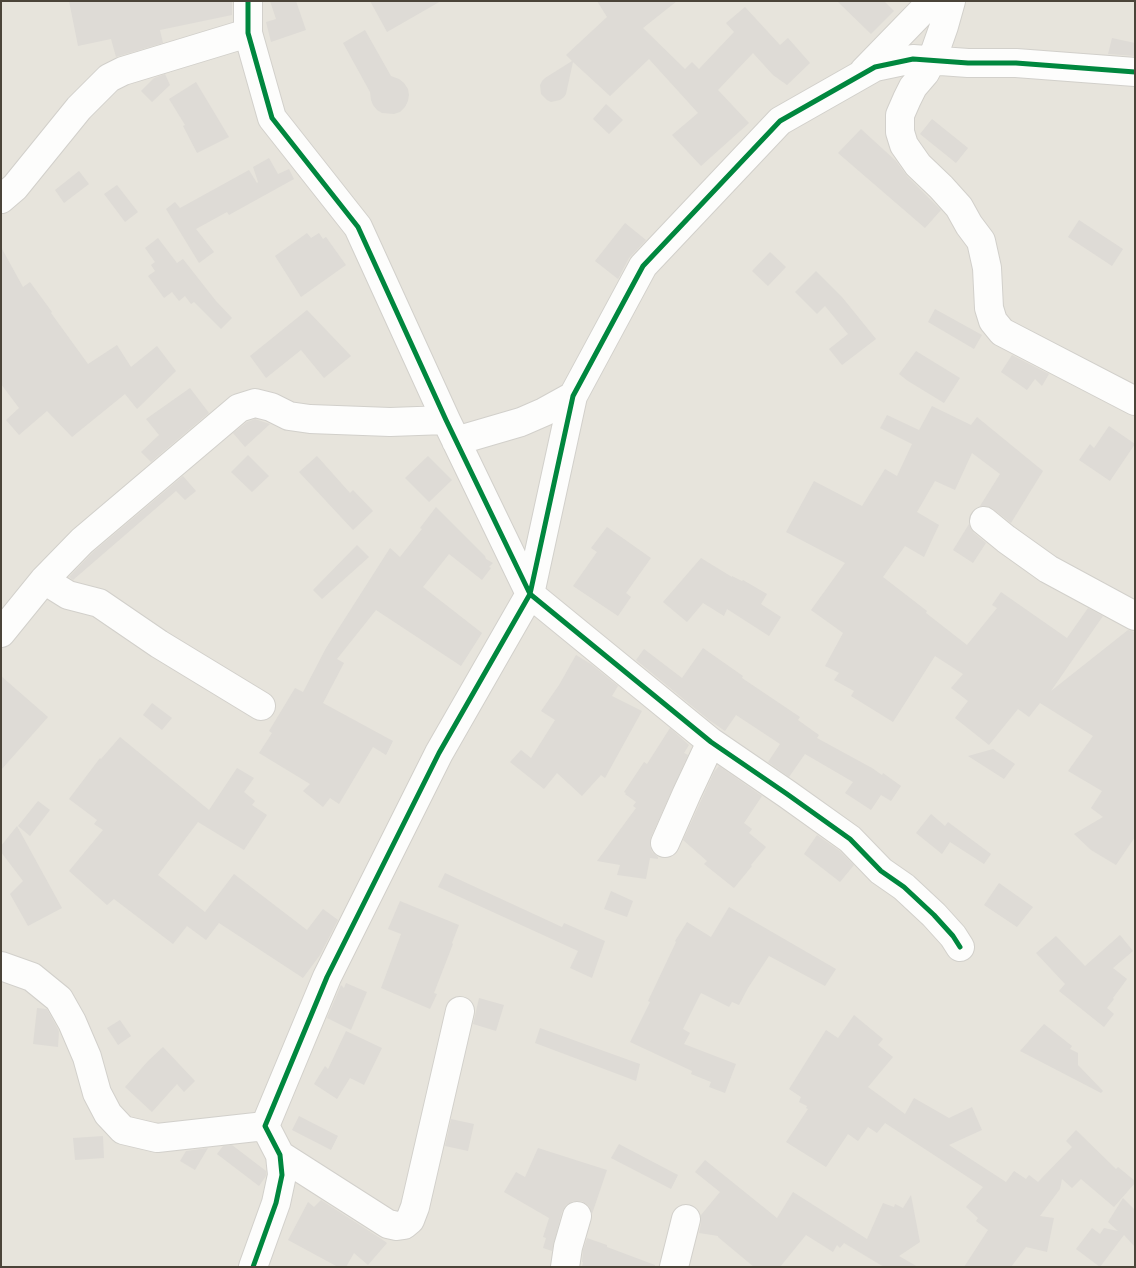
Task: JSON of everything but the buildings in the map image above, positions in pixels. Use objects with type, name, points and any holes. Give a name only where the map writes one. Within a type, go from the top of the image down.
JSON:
[{"type":"street","points":[[248,1],[248,32],[272,118],[358,228],[451,431],[530,594],[711,742],[850,840],[881,871],[904,888],[934,915],[953,936],[960,947]]},
{"type":"street","points":[[859,75],[932,1]]},
{"type":"street","points":[[951,1],[932,60],[907,99],[900,115],[900,132],[904,145],[918,166],[959,207],[981,241],[987,268],[989,308],[993,321],[1002,332],[1135,401]]},
{"type":"street","points":[[1,199],[15,187],[79,108],[109,78],[123,70],[248,32]]},
{"type":"street","points":[[253,1267],[276,1202],[282,1175],[280,1155],[266,1126],[327,977],[439,753],[530,594],[573,396],[643,266],[780,121],[875,67],[914,59],[968,63],[1016,63],[1135,72]]},
{"type":"street","points":[[1,633],[44,580],[82,541],[239,408],[254,403],[270,407],[290,416],[310,419],[390,422],[451,431],[521,422],[573,396]]},
{"type":"street","points":[[984,521],[1048,569],[1135,616]]},
{"type":"street","points":[[44,580],[68,595],[99,602],[159,644],[261,706]]},
{"type":"street","points":[[666,844],[683,801],[711,742]]},
{"type":"street","points":[[1,966],[32,976],[59,999],[72,1022],[87,1056],[97,1093],[108,1114],[123,1130],[157,1138],[266,1126]]},
{"type":"street","points":[[280,1155],[388,1224],[404,1225],[410,1220],[415,1207],[460,1011]]},
{"type":"street","points":[[565,1267],[568,1247],[577,1216]]},
{"type":"street","points":[[674,1267],[686,1219]]},
{"type":"shaded area","points":[[1,1],[1135,1],[1135,1267],[1,1267]]},
{"type":"cycle path","points":[[248,1],[248,33],[272,118],[358,227],[446,420],[530,594],[711,742],[850,839],[881,871],[904,887],[934,915],[953,936],[960,947]]},
{"type":"cycle path","points":[[253,1267],[276,1203],[282,1175],[280,1155],[265,1126],[327,977],[439,753],[530,594],[573,396],[643,266],[780,121],[875,67],[913,59],[968,63],[1016,63],[1135,72]]}]
